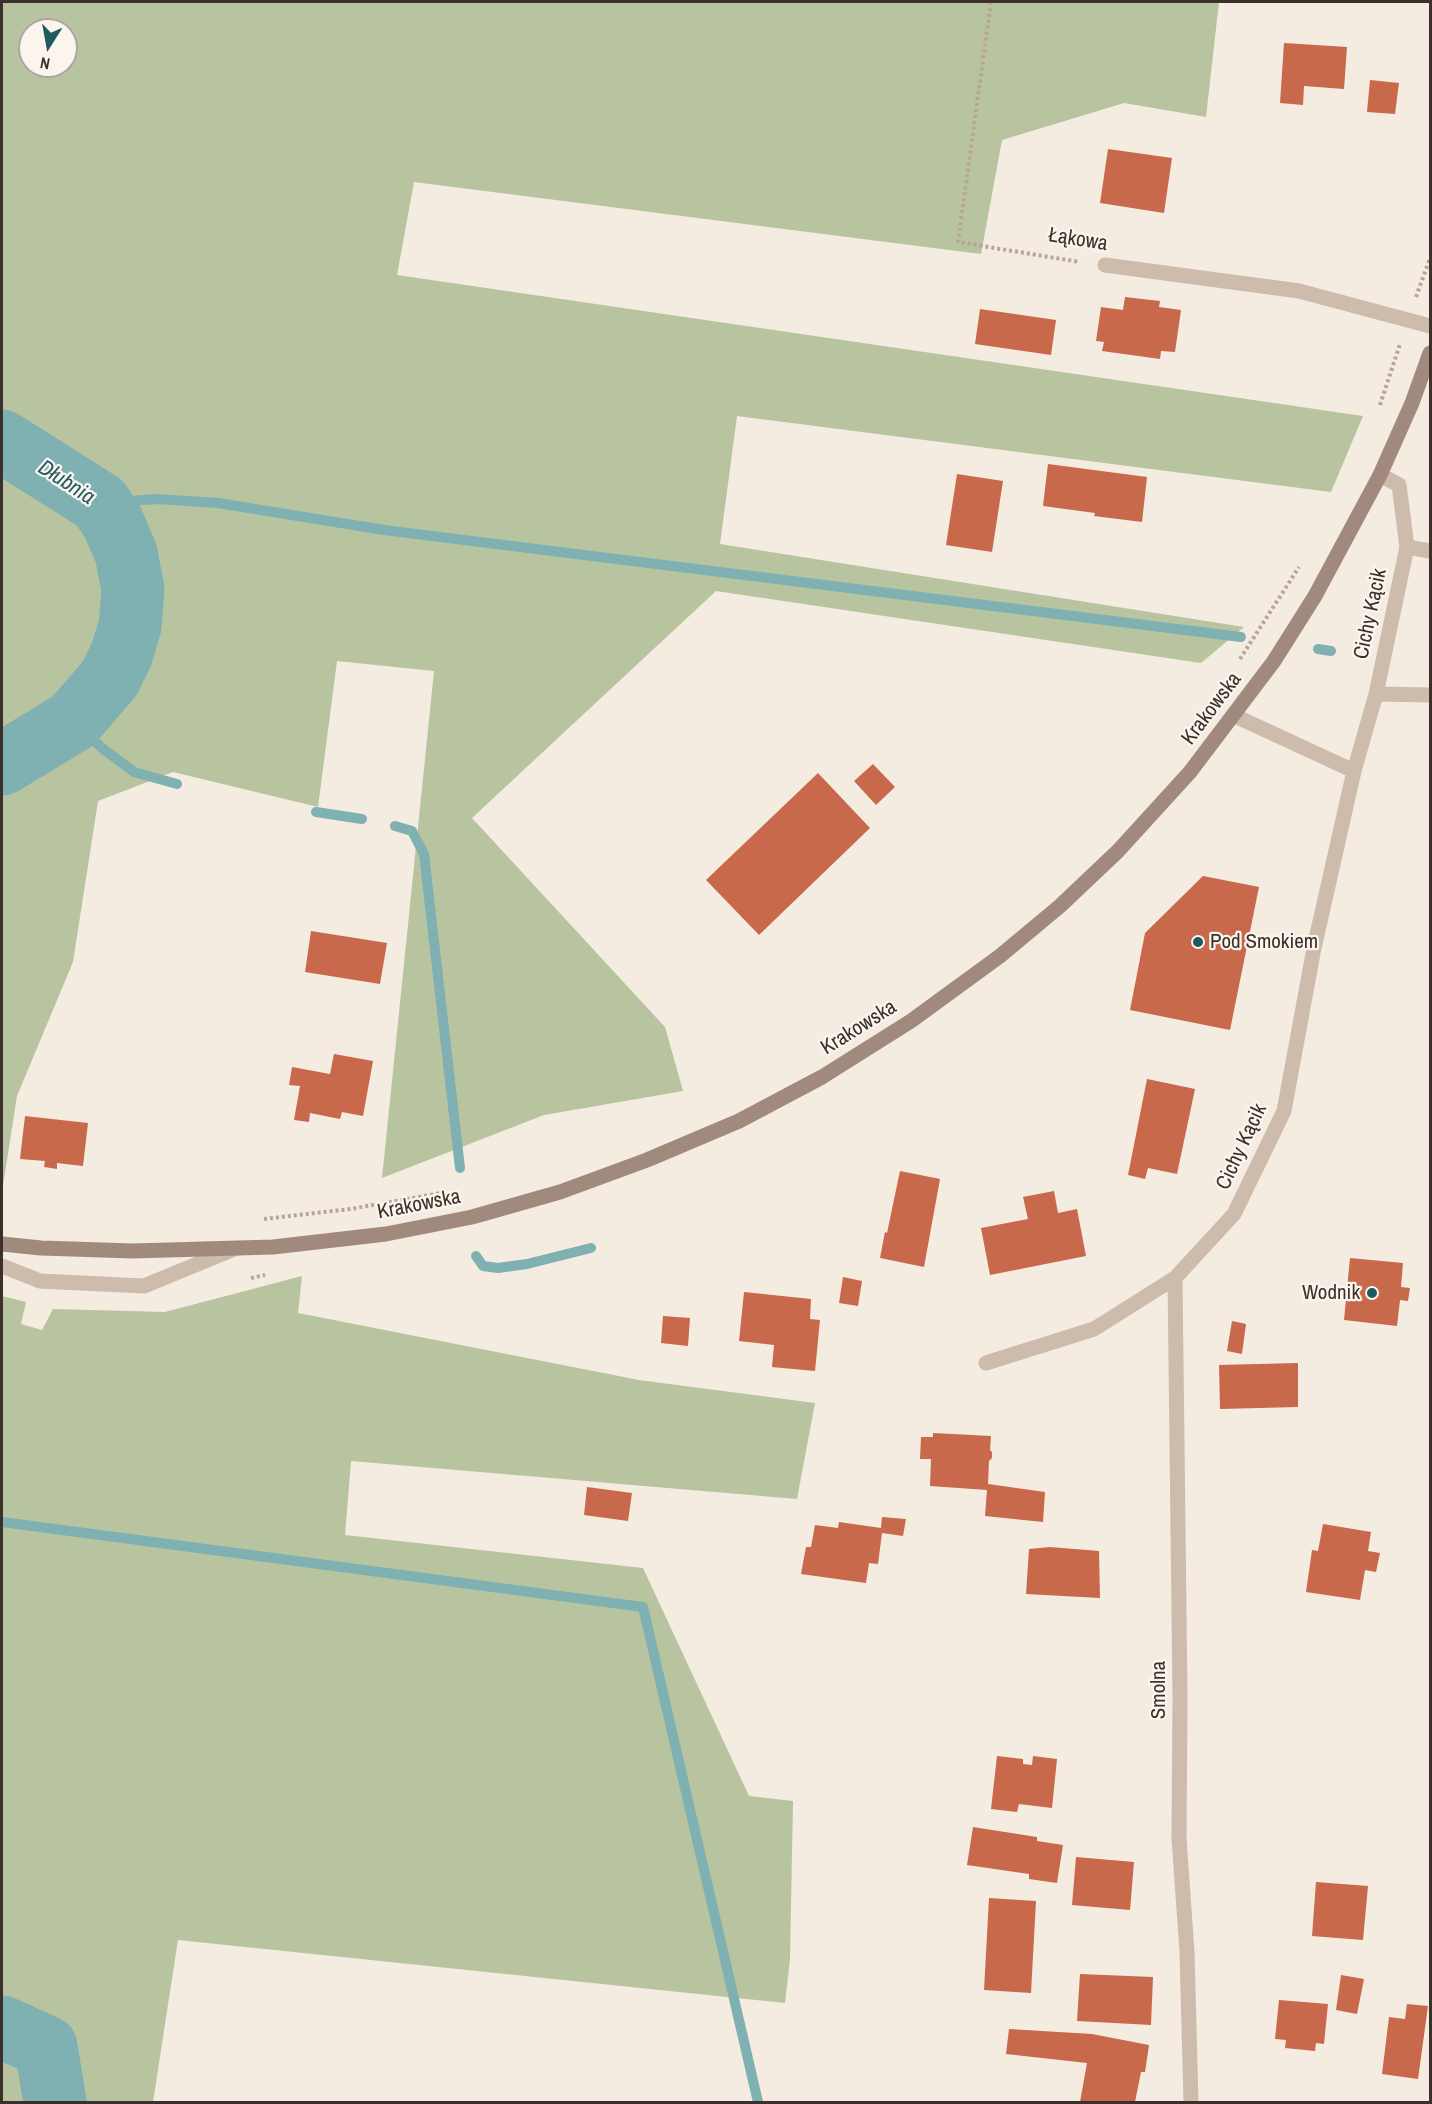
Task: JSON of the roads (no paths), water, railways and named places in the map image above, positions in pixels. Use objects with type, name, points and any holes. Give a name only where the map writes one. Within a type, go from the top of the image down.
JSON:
[{"type":"main road","name":"Krakowska","points":[[2,1244],[41,1248],[134,1251],[273,1247],[386,1234],[472,1217],[560,1192],[647,1160],[739,1121],[811,1083],[911,1021],[1000,956],[1060,906],[1118,851],[1190,772],[1235,716],[1274,662],[1316,596],[1380,475],[1412,403],[1431,352]]},
{"type":"street","name":"Łąkowa","points":[[1105,265],[1299,291],[1431,326]]},
{"type":"street","name":"Cichy Kącik","points":[[986,1363],[1094,1329],[1175,1278],[1233,1214],[1284,1111],[1314,948],[1354,771],[1376,694],[1407,547],[1399,485],[1380,475]]},
{"type":"street","points":[[1407,547],[1431,550]]},
{"type":"street","points":[[1376,694],[1431,695]]},
{"type":"street","points":[[1235,716],[1354,771]]},
{"type":"street","points":[[2,1266],[39,1281],[144,1286],[236,1248]]},
{"type":"street","name":"Smolna","points":[[1175,1278],[1180,1697],[1179,1838],[1187,1952],[1191,2103]]},
{"type":"waterway","name":"Dłubnia","points":[[2,441],[100,503],[113,523],[126,553],[133,590],[130,626],[122,653],[110,678],[73,721],[2,764]]},
{"type":"waterway","points":[[100,503],[157,499],[218,503],[384,530],[1241,637]]},
{"type":"waterway","points":[[1318,649],[1331,651]]},
{"type":"waterway","points":[[73,721],[102,748],[134,772],[177,784]]},
{"type":"waterway","points":[[316,812],[362,819]]},
{"type":"waterway","points":[[395,826],[412,831],[424,854],[460,1168]]},
{"type":"waterway","points":[[476,1256],[483,1266],[498,1268],[527,1264],[591,1248]]},
{"type":"waterway","points":[[2,1522],[643,1607],[758,2102]]},
{"type":"waterway","name":"Dłubnia","points":[[2,2027],[46,2047],[55,2102]]},
{"type":"place","name":"Pod Smokiem","points":[[1198,942]]},
{"type":"place","name":"Wodnik","points":[[1372,1293]]}]
